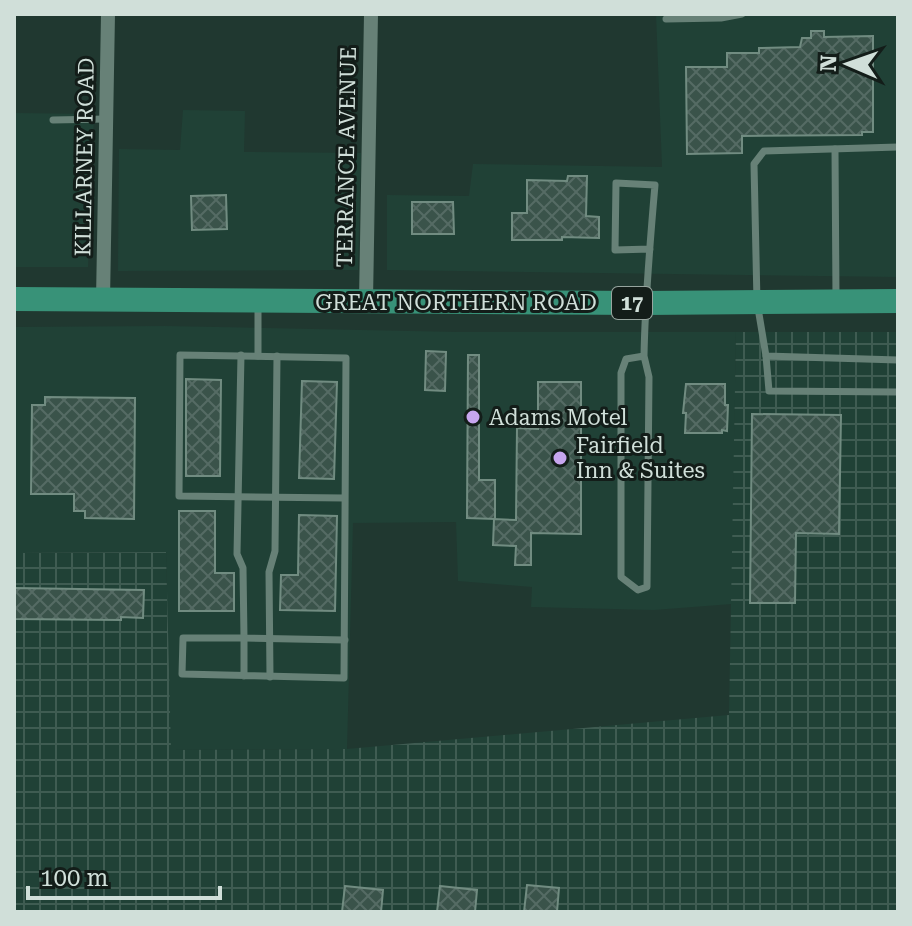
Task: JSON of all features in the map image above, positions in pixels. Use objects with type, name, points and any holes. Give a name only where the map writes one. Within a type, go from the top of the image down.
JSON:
[{"type":"highway","name":"GREAT NORTHERN ROAD","points":[[14,299],[645,303],[898,301]]},
{"type":"street","name":"KILLARNEY ROAD","points":[[103,300],[108,14]]},
{"type":"street","name":"TERRANCE AVENUE","points":[[366,300],[371,14]]},
{"type":"lane","points":[[666,19],[721,18],[742,14]]},
{"type":"lane","points":[[53,120],[107,119]]},
{"type":"lane","points":[[898,147],[764,151],[754,164],[757,302],[769,391],[898,392]]},
{"type":"lane","points":[[835,149],[836,302]]},
{"type":"lane","points":[[644,356],[626,359],[621,373],[621,577],[638,590],[647,587],[649,377],[644,356],[645,303],[650,249],[655,185],[616,183],[615,250],[650,249]]},
{"type":"lane","points":[[258,300],[258,356]]},
{"type":"lane","points":[[344,498],[179,496],[180,355],[346,358],[347,416],[344,498],[345,640],[344,678],[182,674],[183,638],[345,640]]},
{"type":"lane","points":[[241,355],[237,554],[243,568],[244,676]]},
{"type":"lane","points":[[270,677],[269,572],[275,551],[277,356]]},
{"type":"lane","points":[[766,356],[898,360]]},
{"type":"shaded area","points":[[656,14],[898,14],[898,277],[387,270],[387,195],[469,196],[473,164],[662,167]]},
{"type":"shaded area","points":[[183,110],[245,111],[244,152],[361,153],[358,270],[118,271],[119,149],[180,150]]},
{"type":"shaded area","points":[[14,113],[94,114],[88,267],[14,267]]},
{"type":"shaded area","points":[[165,326],[458,332],[736,332],[732,604],[654,610],[531,607],[532,587],[458,581],[456,522],[353,523],[347,749],[170,750],[166,552],[14,553],[14,327]]},
{"type":"shaded area","points":[[736,332],[898,332],[898,912],[14,912],[14,553],[166,552],[171,750],[347,749],[729,715]]},
{"type":"building","points":[[811,31],[824,31],[824,37],[873,36],[873,132],[862,132],[862,135],[742,136],[742,153],[687,154],[686,67],[727,67],[727,53],[759,53],[759,48],[800,47],[802,38],[811,38]]},
{"type":"building","points":[[568,176],[587,176],[586,216],[599,217],[599,238],[512,240],[512,213],[527,213],[527,180],[567,181]]},
{"type":"building","points":[[226,195],[227,229],[192,230],[191,196]]},
{"type":"building","points":[[412,202],[453,202],[454,234],[412,234]]},
{"type":"building","points":[[426,351],[446,352],[445,391],[425,390]]},
{"type":"building","name":"Adams Motel","points":[[468,355],[479,355],[479,480],[495,480],[495,519],[467,518]]},
{"type":"building","points":[[186,379],[221,380],[220,476],[186,476]]},
{"type":"building","points":[[302,381],[337,382],[334,479],[299,478]]},
{"type":"building","name":"Fairfield Inn & Suites","points":[[538,382],[581,382],[581,534],[531,533],[531,565],[515,565],[516,546],[493,545],[494,519],[516,520],[517,428],[538,429]]},
{"type":"building","points":[[686,384],[725,384],[727,431],[685,433],[686,413],[683,413]]},
{"type":"building","points":[[45,397],[135,398],[134,519],[85,518],[85,511],[74,511],[74,494],[31,494],[32,405],[45,405]]},
{"type":"building","points":[[752,414],[841,415],[839,534],[796,533],[795,603],[750,603]]},
{"type":"building","points":[[179,511],[215,511],[215,573],[234,573],[234,611],[179,611]]},
{"type":"building","points":[[299,515],[337,516],[335,611],[280,610],[281,575],[298,575]]},
{"type":"building","points":[[14,588],[144,590],[143,618],[14,619]]},
{"type":"building","points":[[527,885],[559,888],[557,912],[524,912]]},
{"type":"building","points":[[345,886],[383,890],[381,912],[342,912]]},
{"type":"building","points":[[440,886],[477,890],[475,912],[437,912]]},
{"type":"place","name":"Adams Motel","points":[[473,417]]},
{"type":"place","name":"Fairfield Inn & Suites","points":[[560,458]]}]
